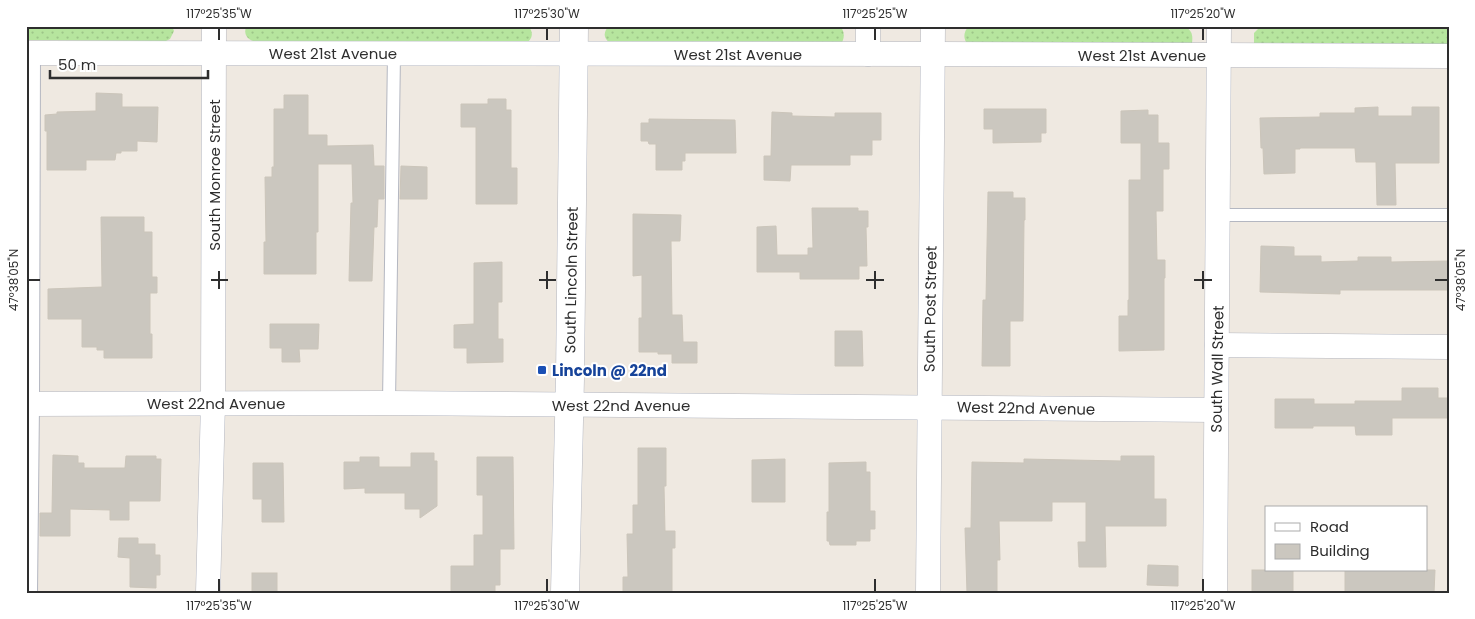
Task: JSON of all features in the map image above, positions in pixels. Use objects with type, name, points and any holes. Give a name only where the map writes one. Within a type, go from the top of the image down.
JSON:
[{"type":"street","name":"South Monroe Street","points":[[208,593],[213,403],[214,26]]},
{"type":"street","name":"South Lincoln Street","points":[[565,593],[570,405],[574,26]]},
{"type":"street","points":[[868,26],[868,54]]},
{"type":"street","name":"South Post Street","points":[[928,593],[933,26]]},
{"type":"street","name":"South Wall Street","points":[[1215,593],[1219,26]]},
{"type":"street","name":"West 21st Avenue","points":[[30,53],[1449,56]]},
{"type":"street","points":[[1217,345],[1449,347]]},
{"type":"street","name":"West 22nd Avenue","points":[[30,404],[389,403],[1216,410]]},
{"type":"lane","points":[[30,53],[31,593]]},
{"type":"lane","points":[[389,403],[394,54]]},
{"type":"lane","points":[[1218,215],[1449,215]]},
{"type":"green space","points":[[26,26],[172,26],[174,31],[170,39],[166,41],[26,40]]},
{"type":"green space","points":[[246,26],[528,26],[532,34],[528,41],[522,44],[253,41],[246,35]]},
{"type":"green space","points":[[609,26],[839,26],[844,37],[841,44],[612,44],[605,36],[605,31]]},
{"type":"green space","points":[[969,26],[1184,26],[1192,35],[1192,43],[968,45],[964,36]]},
{"type":"green space","points":[[1260,27],[1449,27],[1449,48],[1254,44],[1254,33]]},
{"type":"building","points":[[96,93],[122,94],[122,107],[158,107],[157,142],[137,141],[137,151],[121,151],[121,153],[116,153],[115,160],[86,160],[86,170],[47,170],[45,115],[57,114],[57,112],[96,111]]},
{"type":"building","points":[[284,95],[308,95],[308,135],[327,135],[327,146],[373,145],[374,166],[384,166],[384,199],[378,199],[377,227],[374,227],[372,281],[349,281],[351,203],[353,203],[352,164],[318,164],[316,274],[264,274],[264,242],[266,242],[265,177],[272,177],[272,167],[274,167],[274,109],[284,109]]},
{"type":"building","points":[[488,99],[506,99],[506,110],[511,110],[511,168],[517,168],[517,204],[476,204],[476,127],[461,127],[461,104],[488,104]]},
{"type":"building","points":[[1378,107],[1378,116],[1412,116],[1412,107],[1439,107],[1439,163],[1395,163],[1396,205],[1377,205],[1376,162],[1356,162],[1355,148],[1295,149],[1295,173],[1264,174],[1260,118],[1320,117],[1320,113],[1355,113],[1355,108]]},
{"type":"building","points":[[984,109],[1046,109],[1046,133],[1041,133],[1041,142],[993,143],[993,129],[984,129]]},
{"type":"building","points":[[1148,110],[1148,115],[1158,115],[1158,143],[1169,143],[1169,169],[1163,169],[1163,211],[1156,211],[1157,260],[1165,260],[1164,350],[1119,351],[1119,316],[1128,316],[1129,300],[1129,180],[1141,180],[1141,143],[1121,143],[1121,111]]},
{"type":"building","points":[[772,112],[792,113],[792,116],[835,117],[835,113],[881,113],[881,140],[872,140],[872,155],[850,155],[850,165],[791,165],[790,181],[764,180],[764,156],[771,156]]},
{"type":"building","points":[[649,119],[735,120],[736,153],[685,153],[685,161],[682,161],[682,170],[656,170],[656,144],[641,141],[641,123],[649,123]]},
{"type":"building","points":[[401,166],[427,167],[427,199],[400,199]]},
{"type":"building","points":[[988,192],[1013,192],[1013,198],[1025,198],[1023,321],[1010,321],[1010,366],[982,366],[983,300],[986,300]]},
{"type":"building","points":[[812,208],[858,208],[858,211],[868,211],[868,227],[866,227],[867,266],[859,266],[859,279],[800,279],[800,272],[757,272],[757,227],[776,226],[777,255],[808,255],[808,248],[813,248]]},
{"type":"building","points":[[633,214],[681,215],[680,241],[671,241],[672,315],[682,315],[683,342],[697,342],[697,363],[672,363],[672,354],[639,352],[639,318],[642,318],[642,275],[633,276]]},
{"type":"building","points":[[101,217],[144,217],[144,232],[152,232],[152,277],[157,277],[157,293],[150,293],[152,358],[104,358],[104,350],[97,350],[97,347],[82,347],[82,319],[48,319],[48,289],[102,287]]},
{"type":"building","points":[[1261,246],[1294,247],[1294,256],[1321,256],[1321,262],[1358,261],[1358,257],[1391,257],[1391,262],[1449,261],[1449,290],[1340,290],[1340,294],[1260,292]]},
{"type":"building","points":[[502,262],[502,302],[498,302],[498,339],[503,339],[503,362],[467,363],[467,348],[454,348],[454,325],[474,324],[474,263]]},
{"type":"building","points":[[270,324],[319,324],[318,349],[299,349],[300,362],[282,362],[282,348],[270,348]]},
{"type":"building","points":[[835,331],[862,331],[863,366],[835,366]]},
{"type":"building","points":[[1402,388],[1438,388],[1438,398],[1449,398],[1449,418],[1392,418],[1392,435],[1356,435],[1355,426],[1275,428],[1275,399],[1314,399],[1314,404],[1355,404],[1355,401],[1402,401]]},
{"type":"building","points":[[638,448],[666,448],[666,486],[664,486],[665,531],[675,531],[675,548],[672,548],[672,593],[623,593],[623,577],[628,577],[627,534],[633,534],[633,505],[638,505]]},
{"type":"building","points":[[411,453],[434,453],[434,461],[437,461],[437,506],[420,518],[420,509],[405,509],[405,493],[365,493],[365,488],[344,489],[344,462],[360,462],[360,457],[379,457],[379,467],[411,467]]},
{"type":"building","points":[[53,455],[78,456],[78,463],[84,463],[84,468],[125,468],[126,456],[156,456],[156,459],[161,459],[160,501],[129,501],[129,520],[110,520],[110,510],[70,509],[70,536],[40,536],[40,513],[52,513]]},
{"type":"building","points":[[1121,456],[1154,456],[1154,499],[1166,499],[1166,526],[1105,526],[1106,567],[1079,567],[1078,542],[1086,542],[1086,502],[1052,502],[1052,521],[999,521],[1000,560],[997,560],[997,593],[967,593],[965,528],[971,528],[972,462],[1024,463],[1024,459],[1121,461]]},
{"type":"building","points":[[477,457],[513,457],[514,549],[500,549],[500,585],[495,585],[495,593],[451,593],[451,566],[474,566],[474,535],[483,535],[483,495],[477,495]]},
{"type":"building","points":[[785,459],[785,502],[752,502],[752,460]]},
{"type":"building","points":[[866,462],[866,472],[870,472],[870,511],[875,511],[875,529],[870,529],[870,541],[856,541],[856,545],[830,545],[829,541],[827,541],[829,463]]},
{"type":"building","points":[[253,463],[283,463],[284,522],[262,522],[262,499],[253,499]]},
{"type":"building","points":[[119,538],[138,538],[138,544],[155,544],[155,555],[160,555],[160,575],[156,575],[156,588],[130,587],[130,558],[118,557]]},
{"type":"building","points":[[1148,565],[1178,566],[1178,586],[1147,585]]},
{"type":"building","points":[[1252,570],[1293,572],[1293,593],[1252,593]]},
{"type":"building","points":[[1428,570],[1435,570],[1434,593],[1345,593],[1345,572],[1428,572]]},
{"type":"building","points":[[252,573],[277,573],[277,593],[252,593]]},
{"type":"place","name":"Lincoln @ 22nd","points":[[542,370]]}]
